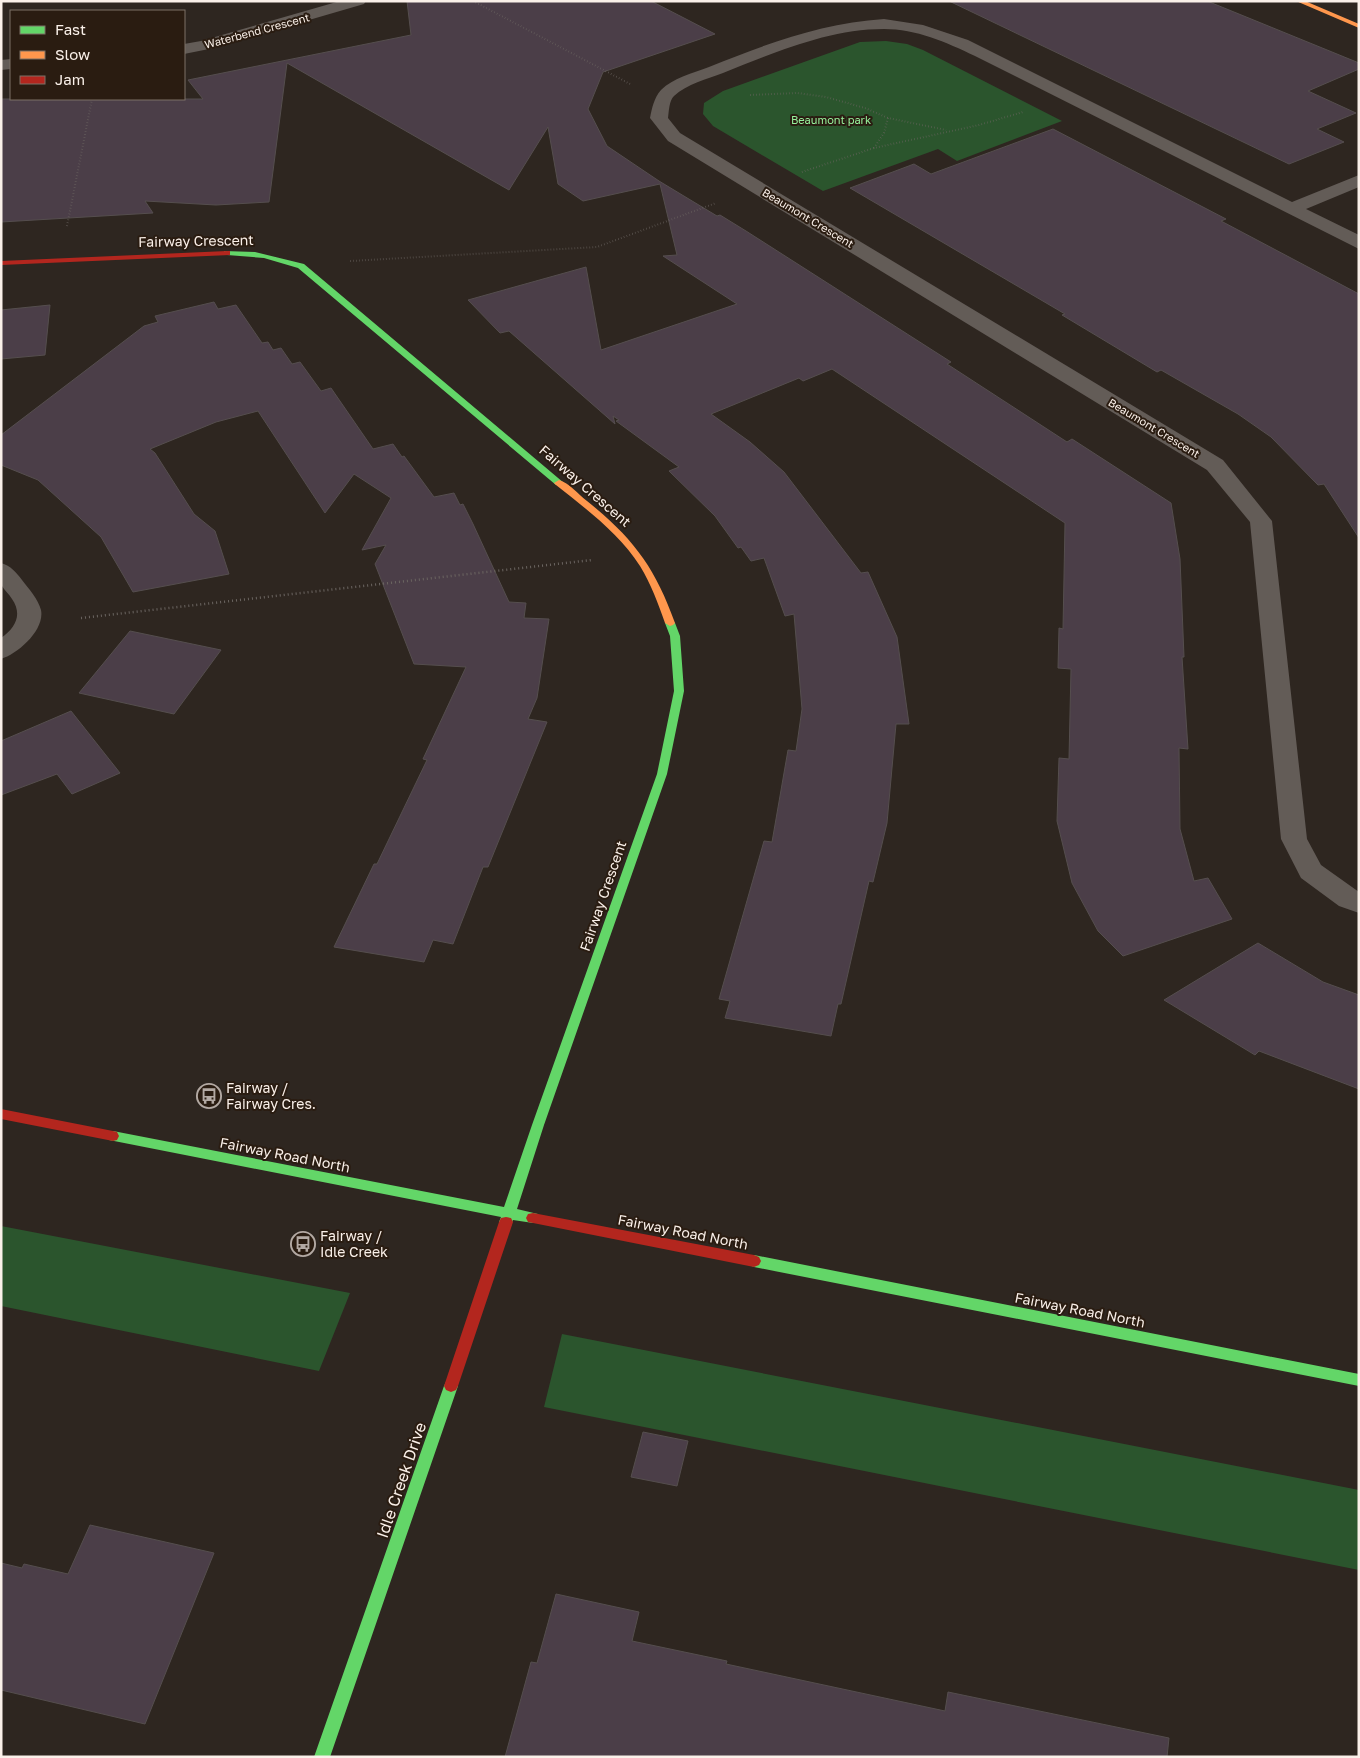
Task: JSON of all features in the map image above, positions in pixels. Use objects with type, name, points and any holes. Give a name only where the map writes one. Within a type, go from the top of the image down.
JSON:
[{"type":"street","name":"Waterbend Crescent","points":[[185,49],[203,46],[358,1]]},
{"type":"street","points":[[1299,1],[1359,26]]},
{"type":"street","points":[[661,100],[668,92],[685,82],[818,33],[848,27],[885,24],[922,30],[948,38],[1073,98],[1359,243]]},
{"type":"street","name":"Beaumont Crescent","points":[[661,100],[659,118],[674,137],[1215,465],[1261,521],[1294,839],[1311,871],[1349,899],[1359,903]]},
{"type":"street","points":[[1291,209],[1359,180]]},
{"type":"street","name":"Fairway Crescent","points":[[1,263],[245,252],[272,257],[301,266],[614,528],[638,556],[653,579],[675,636],[679,691],[662,774],[541,1118],[510,1214]]},
{"type":"street","points":[[1,570],[25,598],[31,611],[29,626],[16,641],[1,652]]},
{"type":"street","name":"Fairway Road North","points":[[1,1114],[1359,1380]]},
{"type":"street","name":"Idle Creek Drive","points":[[322,1757],[510,1214]]},
{"type":"path","points":[[473,1],[661,100]]},
{"type":"path","points":[[741,95],[797,93],[826,96],[888,118],[948,131]]},
{"type":"path","points":[[60,259],[92,100]]},
{"type":"path","points":[[800,173],[874,148],[979,125],[1032,110]]},
{"type":"path","points":[[874,148],[884,133],[888,118]]},
{"type":"path","points":[[347,261],[597,247],[718,202]]},
{"type":"path","points":[[81,618],[638,556]]},
{"type":"green space","name":"Beaumont park","points":[[886,41],[907,44],[923,50],[1062,121],[957,161],[938,149],[823,191],[713,126],[703,114],[704,103],[723,91],[860,42]]},
{"type":"green space","points":[[1,1226],[350,1293],[319,1371],[1,1306]]},
{"type":"green space","points":[[562,1334],[1359,1490],[1359,1570],[544,1407]]},
{"type":"building","points":[[407,1],[651,1],[715,34],[603,72],[588,109],[607,146],[659,181],[746,231],[951,362],[947,364],[1067,442],[1072,439],[1171,503],[1180,559],[1184,657],[1182,657],[1188,749],[1179,748],[1180,829],[1194,881],[1208,878],[1232,919],[1123,956],[1098,931],[1072,883],[1057,821],[1059,758],[1069,759],[1071,669],[1058,668],[1059,628],[1063,629],[1065,523],[832,369],[803,381],[799,378],[711,414],[750,442],[784,472],[861,573],[868,572],[897,637],[909,724],[896,724],[887,823],[873,882],[869,881],[841,1004],[838,1004],[831,1036],[725,1018],[730,1001],[719,999],[764,841],[772,842],[788,750],[796,751],[802,709],[794,614],[785,616],[764,558],[751,561],[741,547],[738,548],[715,516],[669,471],[679,467],[616,421],[619,420],[613,416],[615,424],[509,331],[500,333],[468,300],[586,267],[601,350],[737,304],[663,256],[677,255],[660,184],[583,201],[558,184],[548,127],[509,190],[287,63],[269,202],[216,205],[145,201],[153,213],[1,222],[1,99],[203,99],[188,80],[411,35]]},
{"type":"building","points":[[949,1],[1207,1],[1359,63],[1359,69],[1308,91],[1356,113],[1317,129],[1344,142],[1289,164]]},
{"type":"building","points":[[1053,129],[1226,219],[1221,221],[1359,294],[1359,538],[1324,484],[1318,485],[1271,437],[1238,414],[1161,370],[1157,372],[1062,315],[1065,314],[850,188],[914,164],[931,174]]},
{"type":"building","points":[[214,302],[218,309],[236,305],[262,343],[268,342],[273,350],[281,348],[292,364],[300,362],[321,391],[331,388],[373,449],[393,444],[434,497],[454,493],[460,505],[463,504],[509,602],[526,603],[524,618],[549,619],[537,698],[528,719],[547,722],[488,867],[483,867],[453,944],[433,940],[424,962],[334,947],[374,864],[377,864],[427,760],[423,759],[466,667],[414,664],[375,564],[386,545],[362,550],[391,498],[354,474],[325,513],[258,411],[216,422],[150,449],[155,453],[194,514],[215,531],[229,574],[133,592],[101,537],[38,480],[1,465],[1,435],[144,326],[158,322],[155,316]]},
{"type":"building","points":[[50,305],[45,355],[1,359],[1,310]]},
{"type":"building","points":[[130,631],[221,650],[174,714],[79,693]]},
{"type":"building","points":[[71,711],[120,773],[72,794],[57,774],[1,795],[1,741]]},
{"type":"building","points":[[1258,943],[1323,982],[1359,995],[1359,1089],[1259,1051],[1255,1055],[1164,1000]]},
{"type":"building","points":[[643,1432],[688,1441],[677,1486],[631,1477]]},
{"type":"building","points":[[90,1525],[214,1553],[145,1724],[1,1690],[1,1563],[22,1568],[24,1564],[68,1574]]},
{"type":"building","points":[[556,1594],[639,1612],[632,1641],[727,1661],[726,1664],[945,1711],[948,1692],[1169,1738],[1167,1757],[505,1757],[531,1662],[537,1663]]},
{"type":"traffic: fast","points":[[227,253],[246,253],[264,256],[301,266],[559,483]]},
{"type":"traffic: fast","points":[[506,1222],[538,1125],[662,774],[679,691],[675,636],[670,623]]},
{"type":"traffic: fast","points":[[113,1136],[533,1218]]},
{"type":"traffic: fast","points":[[754,1261],[1359,1380]]},
{"type":"traffic: fast","points":[[322,1757],[451,1386]]},
{"type":"traffic: slow","points":[[1299,1],[1359,26]]},
{"type":"traffic: slow","points":[[559,483],[598,515],[635,551],[656,585],[670,623]]},
{"type":"traffic: jam","points":[[1,263],[227,253]]},
{"type":"traffic: jam","points":[[1,1114],[113,1136]]},
{"type":"traffic: jam","points":[[533,1218],[754,1261]]},
{"type":"traffic: jam","points":[[451,1386],[506,1222]]},
{"type":"place","name":"Fairway / Fairway Cres.","points":[[209,1096]]},
{"type":"place","name":"Fairway / Idle Creek","points":[[303,1244]]}]
